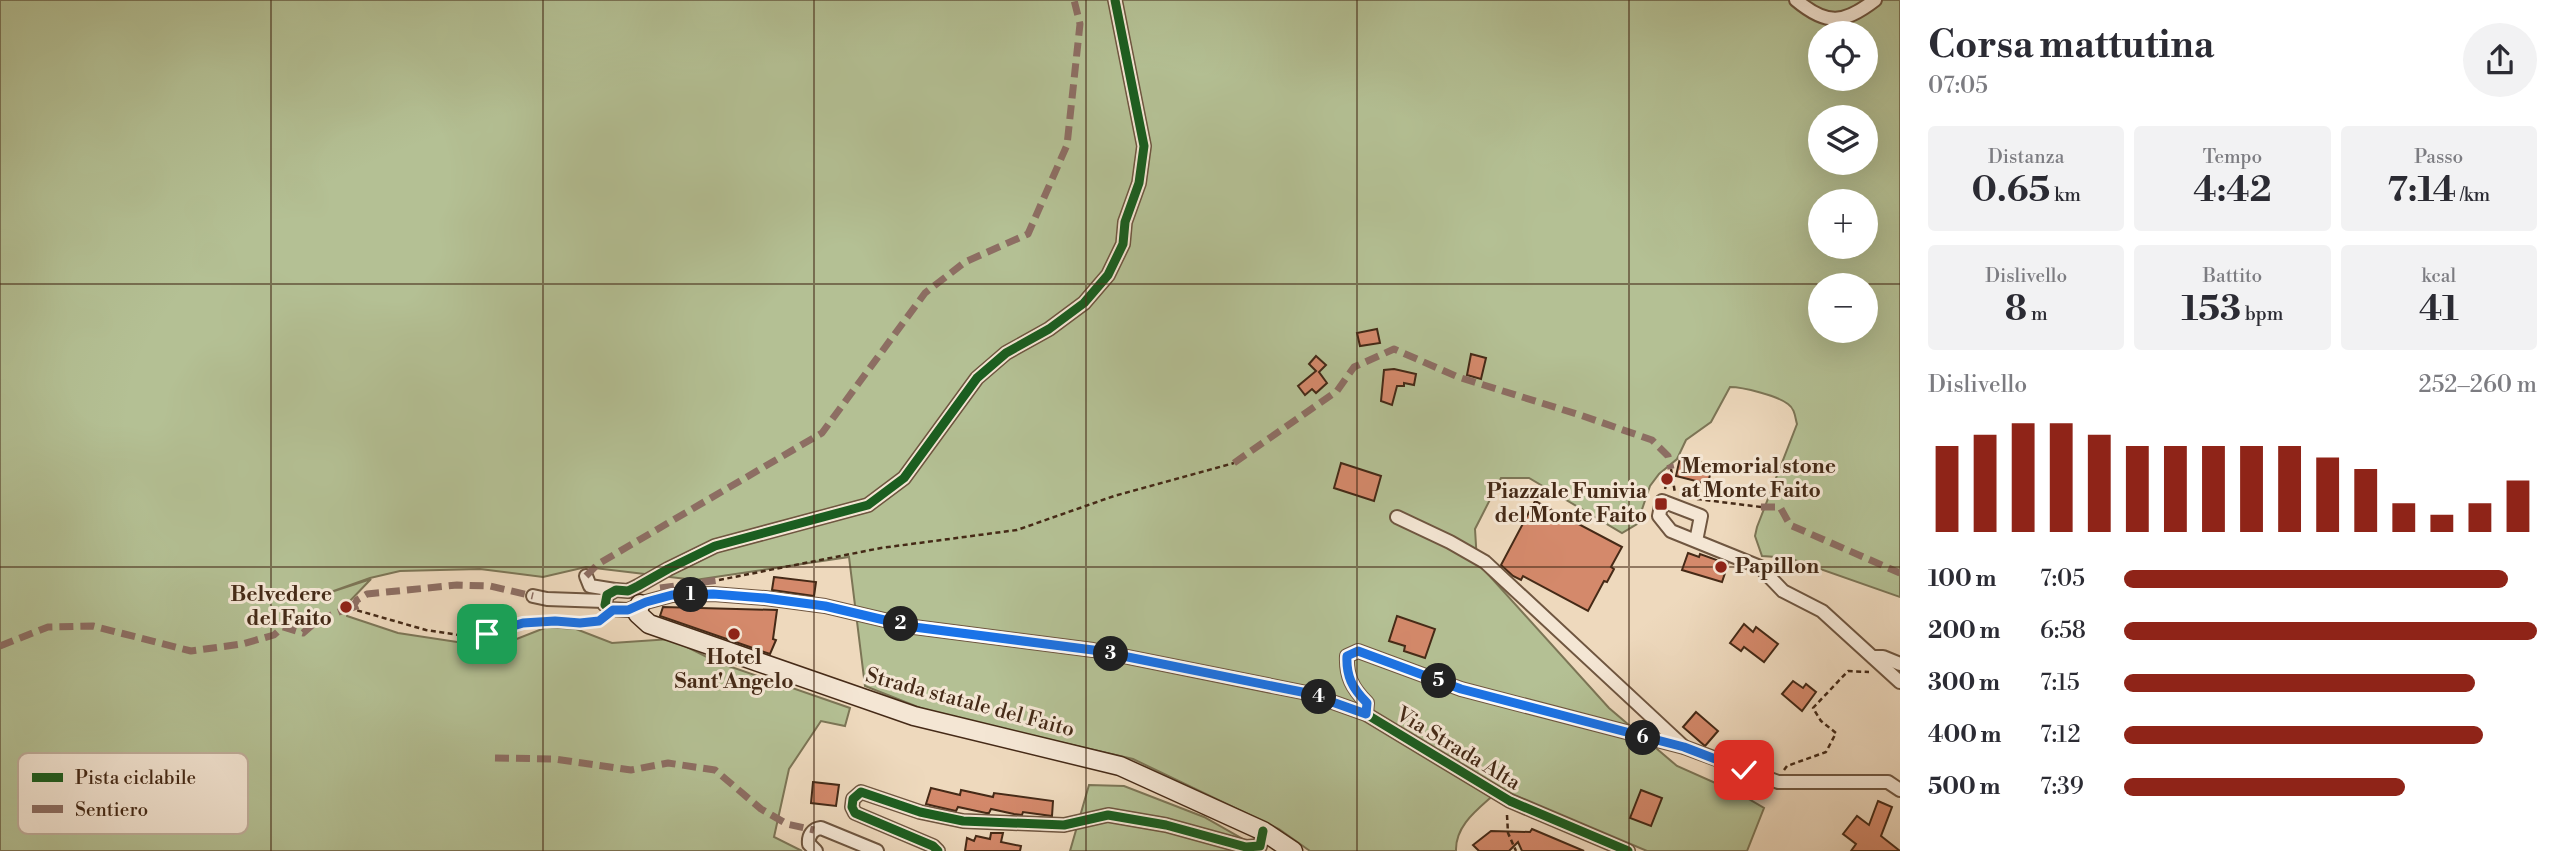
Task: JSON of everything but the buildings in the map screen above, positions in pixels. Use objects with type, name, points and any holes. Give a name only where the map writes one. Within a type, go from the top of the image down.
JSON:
[{"type":"street","points":[[586,576],[590,586],[628,591],[715,546],[869,505],[904,478],[977,378],[1006,353],[1049,329],[1084,303],[1108,275],[1123,244],[1125,222],[1139,183],[1144,146],[1115,0]]},
{"type":"street","points":[[1796,0],[1811,12],[1830,19],[1856,15],[1875,0]]},
{"type":"street","points":[[1696,541],[1701,516],[1662,501],[1659,516],[1671,531],[1760,567],[1783,591],[1822,611],[1900,681]]},
{"type":"street","points":[[1397,517],[1485,562],[1684,747]]},
{"type":"street","points":[[609,605],[607,595],[615,590]]},
{"type":"street","name":"Via Strada Alta","points":[[533,596],[609,605],[628,610],[672,595],[713,594],[825,606],[914,627],[1093,650],[1307,693],[1366,714],[1510,801],[1628,851]]},
{"type":"street","name":"Strada statale del Faito","points":[[643,603],[638,614],[649,624],[914,716],[1120,766],[1263,831],[1293,851]]},
{"type":"street","points":[[1366,714],[1367,703],[1354,690],[1347,672],[1347,656],[1358,651],[1461,689],[1684,747],[1774,781],[1888,782],[1900,790]]},
{"type":"street","points":[[1876,660],[1883,657],[1900,664]]},
{"type":"street","points":[[938,851],[933,846],[855,813],[852,807],[853,799],[861,792],[920,812],[963,821],[1063,825],[1108,815],[1166,825],[1246,847],[1260,846],[1263,831]]},
{"type":"street","points":[[816,851],[809,844],[809,836],[814,830],[821,828],[877,851]]},
{"type":"path","points":[[719,580],[881,548],[1017,530],[1114,496],[1234,463]]},
{"type":"path","points":[[1662,501],[1671,469],[1675,494]]},
{"type":"path","points":[[1688,497],[1761,507]]},
{"type":"path","points":[[349,608],[426,630],[465,636],[487,634],[523,623],[599,621],[609,605]]},
{"type":"path","points":[[1774,781],[1787,766],[1826,752],[1836,733],[1821,721],[1813,708],[1847,671],[1877,672],[1876,660]]},
{"type":"path","points":[[1510,801],[1507,832],[1516,851]]},
{"type":"green space","points":[[0,0],[1900,0],[1900,597],[1789,558],[1762,556],[1755,536],[1757,527],[1797,424],[1788,404],[1769,395],[1743,389],[1730,387],[1711,422],[1686,440],[1677,459],[1659,474],[1650,486],[1637,524],[1622,533],[1529,478],[1501,478],[1475,529],[1477,562],[1609,708],[1677,766],[1740,794],[1764,808],[1747,851],[1647,851],[1503,790],[1498,791],[1464,825],[1456,851],[1310,851],[1279,829],[1133,759],[933,713],[865,686],[849,557],[695,580],[586,567],[543,577],[480,569],[400,571],[370,578],[328,593],[371,579],[348,603],[347,616],[398,633],[490,647],[547,627],[576,629],[612,643],[671,639],[717,662],[850,708],[845,726],[821,721],[789,769],[774,837],[802,851],[0,851]]},
{"type":"green space","points":[[1089,785],[1124,786],[1204,817],[1264,851],[1070,851]]},
{"type":"marked path","points":[[586,576],[598,564],[822,433],[925,293],[965,262],[1028,234],[1067,145],[1080,24],[1074,0]]},
{"type":"marked path","points":[[1234,463],[1337,391],[1354,367],[1394,349],[1458,377],[1652,440],[1668,456],[1671,469]]},
{"type":"marked path","points":[[1761,507],[1780,507],[1790,525],[1900,573]]},
{"type":"marked path","points":[[660,588],[719,580]]},
{"type":"marked path","points":[[356,610],[354,605],[357,600],[367,594],[457,585],[490,586],[533,596]]},
{"type":"marked path","points":[[0,646],[48,627],[93,626],[191,651],[242,644],[274,635],[283,627],[303,633],[318,620],[349,608]]},
{"type":"marked path","points":[[495,758],[555,759],[631,770],[668,763],[715,770],[761,809],[787,824],[814,830]]},
{"type":"cycle path","points":[[1115,0],[1144,146],[1139,183],[1125,222],[1123,244],[1108,275],[1084,303],[1049,329],[1006,353],[977,378],[904,478],[868,505],[715,546],[628,591],[616,590],[607,595],[605,605],[610,609],[628,610],[672,595],[713,594],[765,598],[825,606],[914,627],[1093,650],[1307,693],[1366,714],[1510,801],[1628,851]]},
{"type":"cycle path","points":[[938,851],[933,846],[855,813],[852,807],[853,799],[861,792],[920,812],[963,821],[1064,825],[1108,815],[1166,825],[1246,847],[1260,846],[1263,831]]},
{"type":"place","name":"Memorial stone at Monte Faito","points":[[1667,479]]},
{"type":"place","name":"Piazzale Funivia del Monte Faito","points":[[1661,504]]},
{"type":"place","name":"Papillon","points":[[1721,567]]},
{"type":"place","name":"Belvedere del Faito","points":[[346,607]]},
{"type":"place","name":"Hotel Sant'Angelo","points":[[734,634]]},
{"type":"route","points":[[487,634],[523,623],[599,621],[613,610],[628,610],[672,595],[713,594],[765,598],[825,606],[914,627],[1093,650],[1307,693],[1366,714],[1367,703],[1354,690],[1347,672],[1347,656],[1358,651],[1461,689],[1684,747],[1744,770]]}]
